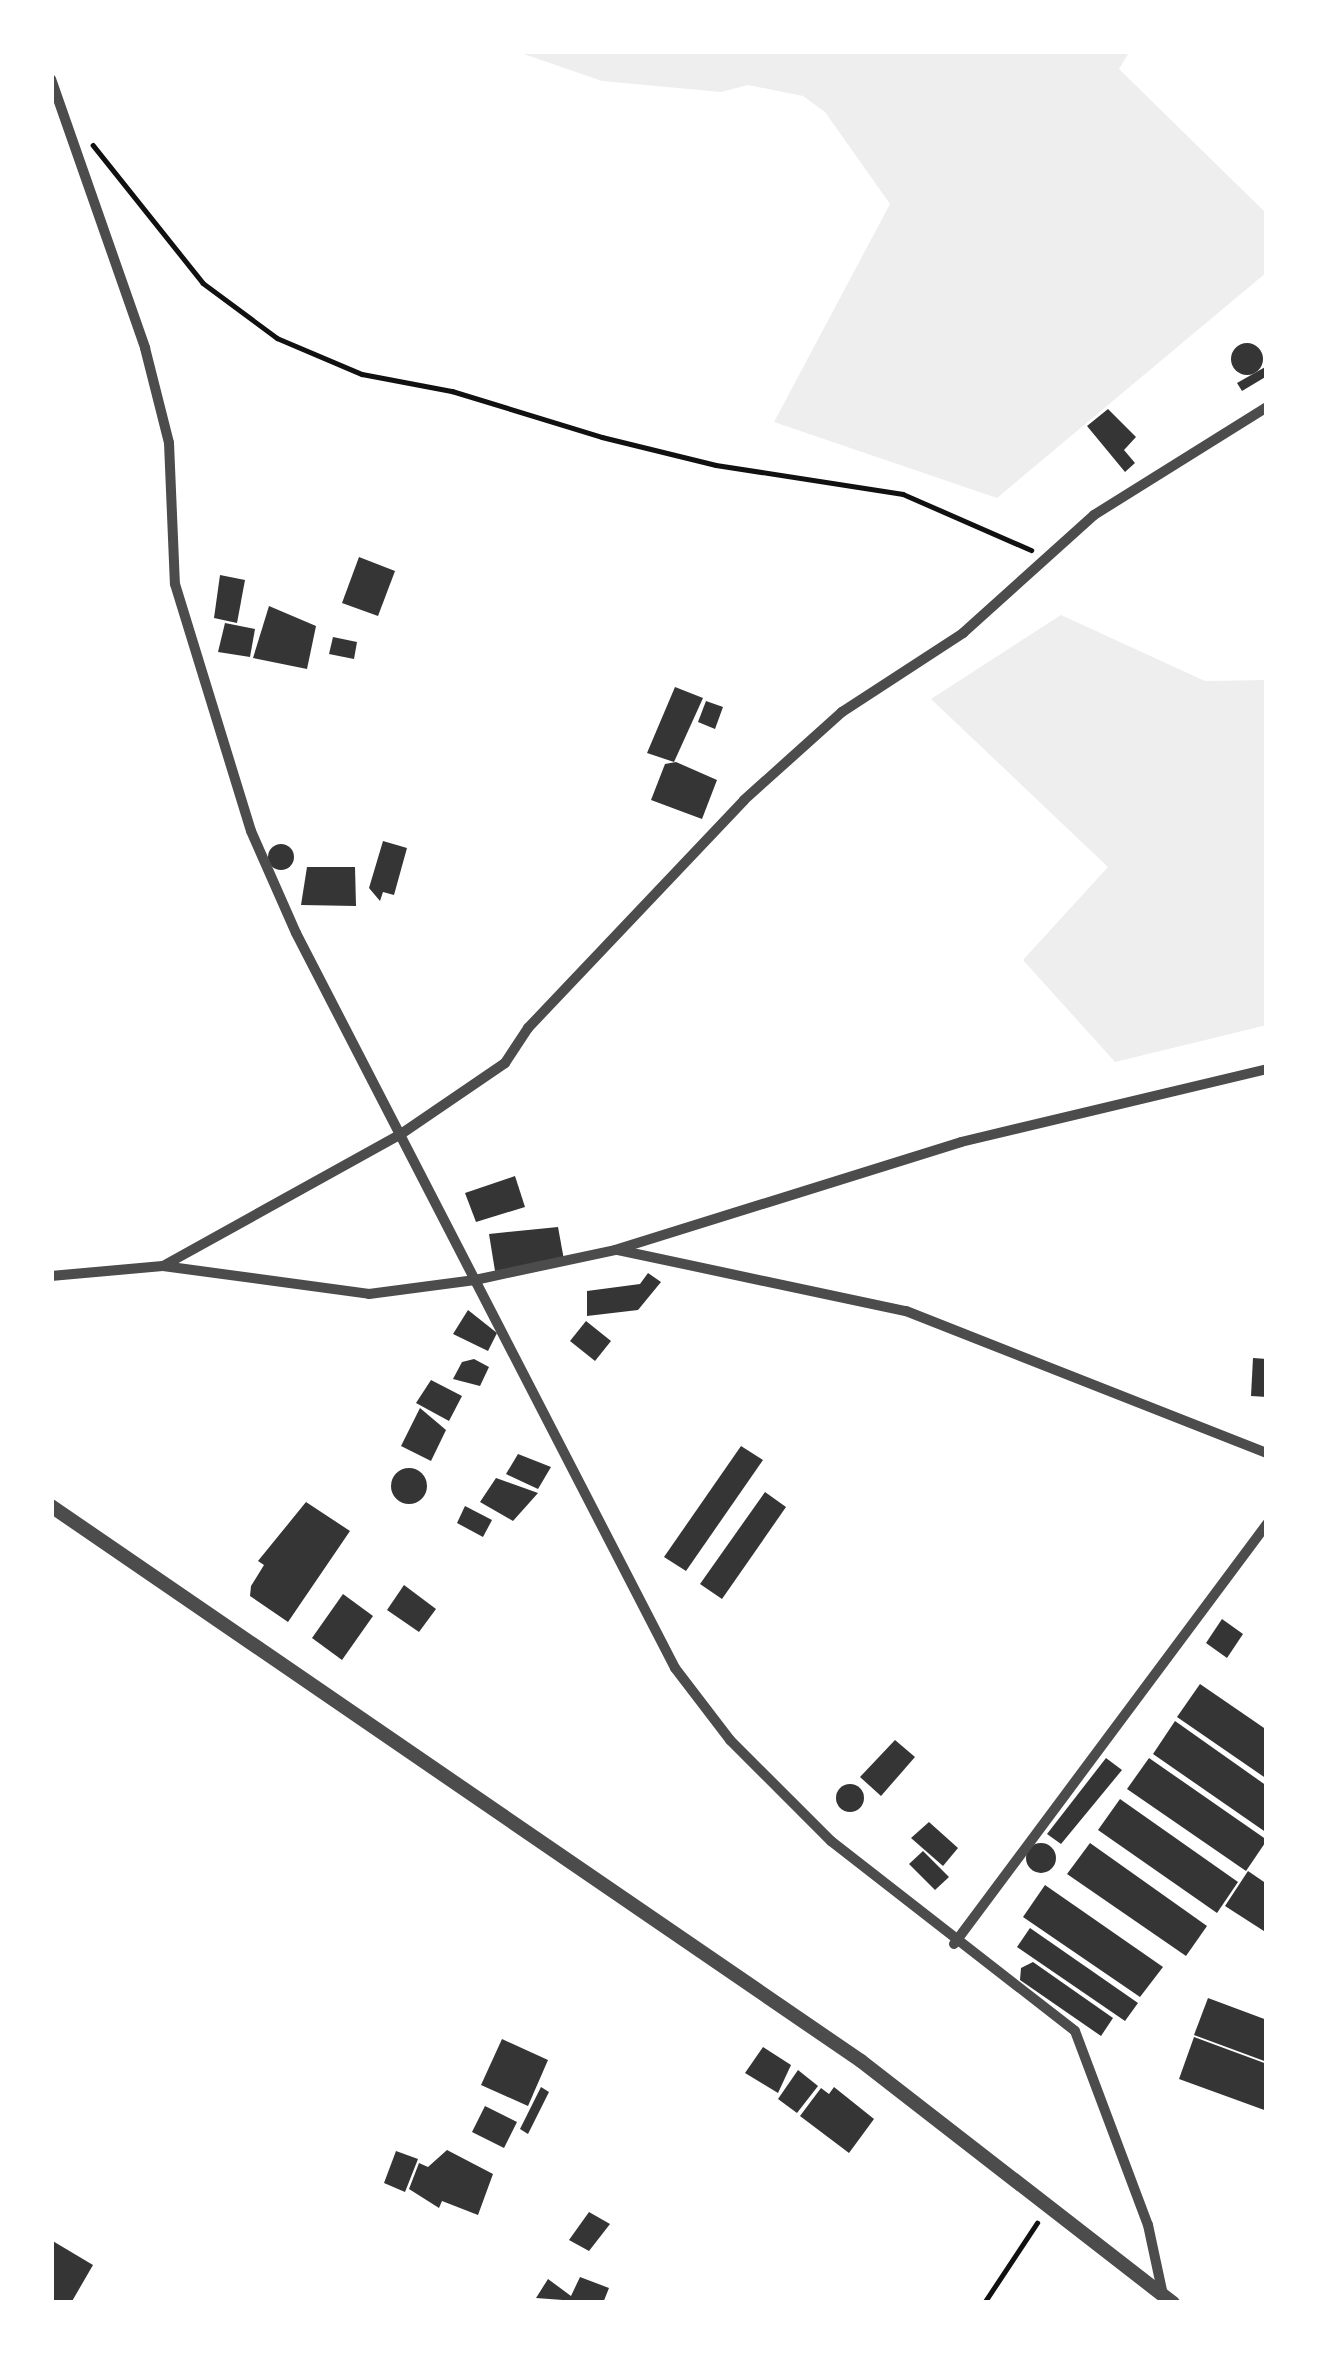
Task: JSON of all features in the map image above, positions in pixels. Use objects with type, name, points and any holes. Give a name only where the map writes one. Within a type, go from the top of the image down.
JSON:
[{"type":"street","points":[[51,79],[145,348],[169,443],[175,584],[251,830],[401,1134],[676,1668],[780,1791],[954,1944],[1075,2031],[1148,2224],[1168,2299]]},
{"type":"street","points":[[163,1266],[401,1134],[505,1063],[528,1028],[776,772],[842,712],[963,632],[1042,554],[1267,407]]},
{"type":"street","points":[[51,1276],[163,1266],[369,1294],[475,1280],[615,1250],[961,1142],[1267,1069]]},
{"type":"street","points":[[615,1250],[906,1311],[1267,1453]]},
{"type":"street","points":[[51,1506],[861,2061],[1168,2299]]},
{"type":"street","points":[[954,1944],[1267,1524]]},
{"type":"path","points":[[91,142],[203,283],[277,338],[362,374],[452,391],[625,442],[903,494],[1042,554]]},
{"type":"path","points":[[984,2303],[1047,2209]]},
{"type":"shaded area","points":[[515,51],[1130,51],[1119,69],[1267,214],[1267,272],[997,498],[774,422],[890,204],[825,112],[803,96],[748,85],[721,92],[602,81]]},
{"type":"shaded area","points":[[1061,615],[1205,681],[1267,680],[1267,1025],[1115,1062],[1023,960],[1108,867],[931,699]]},
{"type":"building","points":[[1247,343],[1258,348],[1263,359],[1258,370],[1247,375],[1236,370],[1231,359],[1236,348]]},
{"type":"building","points":[[1267,366],[1267,376],[1242,391],[1237,383]]},
{"type":"building","points":[[1108,409],[1136,437],[1124,450],[1135,463],[1125,472],[1087,426]]},
{"type":"building","points":[[359,557],[395,571],[378,616],[342,603]]},
{"type":"building","points":[[220,575],[245,580],[237,623],[214,618]]},
{"type":"building","points":[[269,606],[316,626],[307,669],[253,658]]},
{"type":"building","points":[[225,623],[255,629],[250,657],[218,652]]},
{"type":"building","points":[[333,637],[357,642],[354,659],[329,654]]},
{"type":"building","points":[[675,687],[703,698],[674,762],[647,753]]},
{"type":"building","points":[[706,701],[723,707],[715,729],[698,722]]},
{"type":"building","points":[[676,762],[717,780],[702,819],[651,800],[665,764]]},
{"type":"building","points":[[383,841],[407,848],[394,895],[383,892],[380,901],[369,888]]},
{"type":"building","points":[[281,844],[294,857],[281,870],[268,857]]},
{"type":"building","points":[[307,867],[355,867],[356,906],[301,905]]},
{"type":"building","points":[[515,1176],[525,1207],[476,1222],[465,1193]]},
{"type":"building","points":[[558,1227],[564,1260],[495,1271],[489,1234]]},
{"type":"building","points":[[648,1273],[661,1282],[638,1310],[587,1316],[587,1291],[640,1284]]},
{"type":"building","points":[[468,1310],[497,1333],[488,1351],[453,1334]]},
{"type":"building","points":[[586,1321],[611,1341],[595,1361],[570,1341]]},
{"type":"building","points":[[1253,1358],[1267,1359],[1267,1397],[1251,1396]]},
{"type":"building","points":[[474,1359],[489,1367],[480,1386],[453,1379],[462,1362]]},
{"type":"building","points":[[431,1380],[462,1396],[449,1421],[416,1403]]},
{"type":"building","points":[[420,1408],[446,1430],[431,1461],[401,1446]]},
{"type":"building","points":[[741,1446],[763,1460],[686,1571],[664,1557]]},
{"type":"building","points":[[518,1454],[551,1467],[538,1489],[506,1474]]},
{"type":"building","points":[[409,1468],[421,1474],[427,1486],[421,1498],[409,1504],[397,1498],[391,1486],[397,1474]]},
{"type":"building","points":[[496,1478],[538,1493],[513,1521],[480,1502]]},
{"type":"building","points":[[765,1492],[786,1507],[722,1599],[700,1584]]},
{"type":"building","points":[[306,1502],[350,1531],[288,1622],[250,1596],[251,1586],[264,1565],[258,1561]]},
{"type":"building","points":[[465,1506],[492,1520],[483,1537],[457,1523]]},
{"type":"building","points":[[404,1585],[436,1609],[419,1632],[387,1610]]},
{"type":"building","points":[[343,1594],[373,1616],[342,1660],[312,1638]]},
{"type":"building","points":[[1222,1619],[1243,1634],[1227,1658],[1206,1643]]},
{"type":"building","points":[[1200,1684],[1267,1730],[1267,1779],[1177,1717]]},
{"type":"building","points":[[1175,1721],[1267,1786],[1267,1833],[1153,1754]]},
{"type":"building","points":[[895,1740],[915,1757],[881,1796],[860,1777]]},
{"type":"building","points":[[1106,1758],[1122,1770],[1061,1844],[1047,1834]]},
{"type":"building","points":[[1149,1758],[1267,1840],[1246,1871],[1127,1789]]},
{"type":"building","points":[[850,1784],[860,1788],[864,1798],[860,1808],[850,1812],[840,1808],[836,1798],[840,1788]]},
{"type":"building","points":[[1120,1799],[1238,1882],[1217,1913],[1098,1830]]},
{"type":"building","points":[[929,1822],[958,1848],[943,1866],[911,1838]]},
{"type":"building","points":[[1041,1843],[1052,1847],[1056,1858],[1052,1869],[1041,1873],[1030,1869],[1026,1858],[1030,1847]]},
{"type":"building","points":[[1090,1843],[1207,1926],[1186,1956],[1067,1874]]},
{"type":"building","points":[[923,1851],[949,1877],[935,1890],[909,1864]]},
{"type":"building","points":[[1248,1871],[1267,1884],[1267,1933],[1225,1906]]},
{"type":"building","points":[[1045,1885],[1163,1967],[1140,1997],[1023,1917]]},
{"type":"building","points":[[1030,1928],[1138,2003],[1125,2021],[1017,1947]]},
{"type":"building","points":[[1033,1962],[1113,2018],[1101,2036],[1020,1980],[1021,1968]]},
{"type":"building","points":[[1208,1998],[1267,2020],[1267,2062],[1194,2035]]},
{"type":"building","points":[[1194,2037],[1267,2064],[1267,2111],[1179,2079]]},
{"type":"building","points":[[502,2039],[548,2060],[528,2106],[481,2085]]},
{"type":"building","points":[[763,2047],[791,2065],[778,2093],[745,2073]]},
{"type":"building","points":[[798,2070],[818,2086],[797,2113],[778,2099]]},
{"type":"building","points":[[541,2087],[549,2092],[528,2134],[520,2129]]},
{"type":"building","points":[[834,2087],[874,2119],[849,2153],[800,2116],[821,2088],[829,2094]]},
{"type":"building","points":[[485,2106],[517,2122],[504,2148],[472,2132]]},
{"type":"building","points":[[447,2150],[493,2174],[478,2215],[442,2201],[439,2208],[409,2189],[419,2163],[428,2167]]},
{"type":"building","points":[[396,2151],[418,2159],[405,2192],[384,2183]]},
{"type":"building","points":[[589,2212],[610,2224],[589,2251],[569,2240]]},
{"type":"building","points":[[51,2240],[93,2265],[71,2303],[51,2303]]},
{"type":"building","points":[[580,2277],[609,2288],[603,2303],[536,2298],[548,2279],[571,2296]]}]
